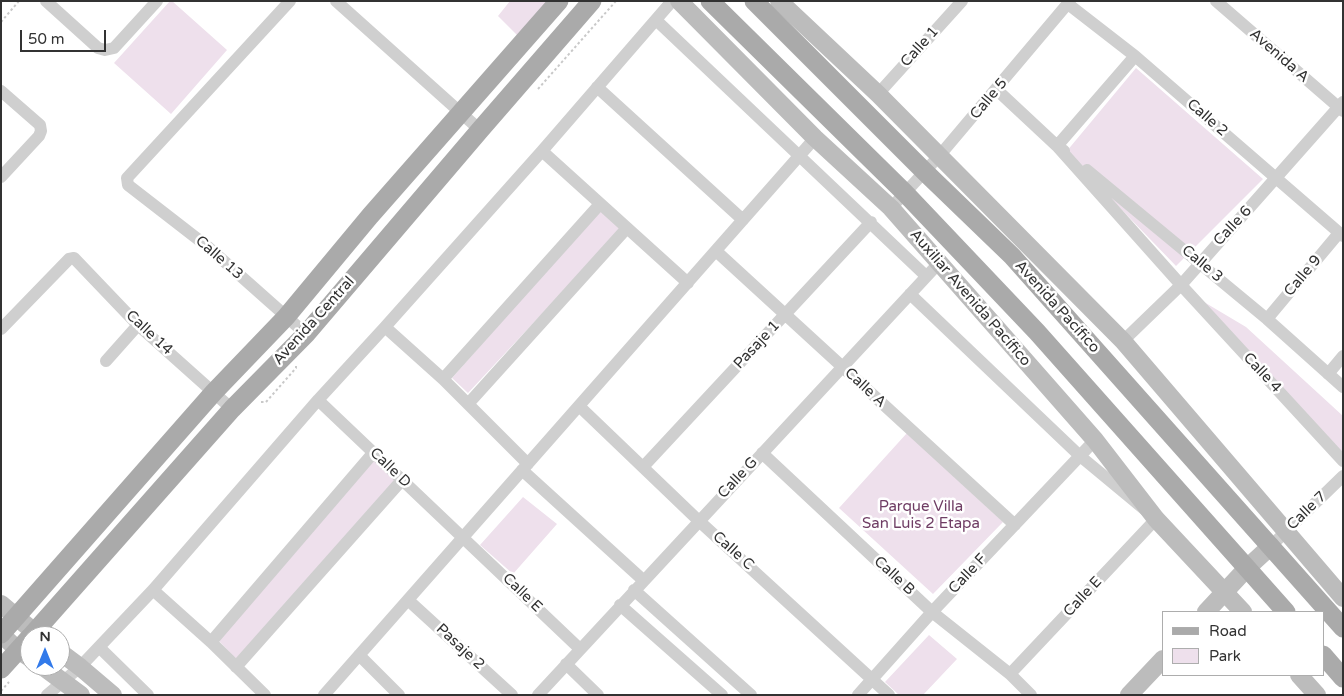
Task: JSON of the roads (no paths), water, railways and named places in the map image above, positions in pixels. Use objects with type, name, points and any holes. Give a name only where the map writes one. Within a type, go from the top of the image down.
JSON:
[{"type":"main road","name":"Avenida Central","points":[[1,634],[8,611],[286,317],[370,216],[559,1]]},
{"type":"main road","name":"Avenida Central","points":[[44,626],[232,409],[306,334],[592,1]]},
{"type":"main road","name":"Auxiliar Avenida Pacífico","points":[[679,1],[815,138],[891,208],[1095,440],[1156,519],[1242,611]]},
{"type":"main road","name":"Avenida Pacífico","points":[[710,1],[905,194],[1037,332],[1285,611]]},
{"type":"main road","name":"Avenida Pacífico","points":[[754,1],[924,172],[1012,256],[1343,628]]},
{"type":"main road","points":[[779,1],[940,155],[1123,341],[1343,598]]},
{"type":"main road","points":[[1207,611],[1247,568],[1271,546]]},
{"type":"main road","points":[[8,611],[20,628]]},
{"type":"main road","points":[[1,634],[20,639]]},
{"type":"main road","name":"Avenida Central","points":[[1,669],[20,651]]},
{"type":"main road","points":[[1324,655],[1343,678]]},
{"type":"main road","points":[[70,660],[113,695]]},
{"type":"main road","points":[[1129,695],[1162,660]]},
{"type":"main road","points":[[48,676],[56,690],[81,695]]},
{"type":"main road","points":[[1300,676],[1316,695]]},
{"type":"street","points":[[46,1],[98,48],[106,50],[115,47],[156,1]]},
{"type":"street","name":"Calle 13","points":[[290,1],[128,178],[128,185],[208,247],[306,334]]},
{"type":"street","points":[[336,1],[480,130]]},
{"type":"street","points":[[56,690],[153,590],[318,400],[542,151],[672,1]]},
{"type":"street","name":"Calle 1","points":[[878,94],[962,1]]},
{"type":"street","name":"Avenida A","points":[[1216,1],[1341,107]]},
{"type":"street","name":"Calle 5","points":[[905,194],[997,90],[1069,2]]},
{"type":"street","name":"Calle 2","points":[[1069,2],[1341,234]]},
{"type":"street","points":[[656,20],[926,276]]},
{"type":"street","points":[[1057,146],[1134,56]]},
{"type":"street","points":[[597,87],[743,220]]},
{"type":"street","name":"Calle 3","points":[[997,90],[1057,146],[1200,262],[1343,387]]},
{"type":"street","points":[[1,91],[40,126],[39,136],[1,177]]},
{"type":"street","name":"Calle 6","points":[[1123,341],[1181,285],[1341,107]]},
{"type":"street","points":[[324,695],[815,138]]},
{"type":"street","name":"Calle 3","points":[[1057,146],[1181,285]]},
{"type":"street","points":[[542,151],[688,283]]},
{"type":"street","points":[[891,208],[905,194]]},
{"type":"street","points":[[443,379],[600,204]]},
{"type":"street","name":"Pasaje 1","points":[[643,467],[871,222]]},
{"type":"street","points":[[468,404],[627,228]]},
{"type":"street","name":"Calle 9","points":[[1267,319],[1341,234]]},
{"type":"street","name":"Calle A","points":[[716,250],[1015,525]]},
{"type":"street","name":"Calle 14","points":[[1,329],[69,259],[74,258],[138,325],[232,409]]},
{"type":"street","name":"Calle G","points":[[538,695],[939,262]]},
{"type":"street","name":"Calle 4","points":[[1181,285],[1343,461]]},
{"type":"street","points":[[910,294],[1080,456],[1156,519]]},
{"type":"street","points":[[106,361],[138,325]]},
{"type":"street","points":[[385,327],[443,379],[525,467],[643,580]]},
{"type":"street","points":[[1328,374],[1343,356]]},
{"type":"street","name":"Calle D","points":[[318,400],[463,537]]},
{"type":"street","name":"Calle C","points":[[579,406],[699,521],[889,695]]},
{"type":"street","name":"Calle F","points":[[858,695],[932,612],[1095,440]]},
{"type":"street","points":[[210,642],[374,452]]},
{"type":"street","name":"Calle B","points":[[762,453],[932,612],[1010,674],[1031,695]]},
{"type":"street","name":"Calle 7","points":[[1271,546],[1343,476]]},
{"type":"street","points":[[236,667],[402,480]]},
{"type":"street","name":"Calle E","points":[[1010,674],[1156,519]]},
{"type":"street","name":"Calle E","points":[[463,537],[580,649]]},
{"type":"street","points":[[153,590],[265,695]]},
{"type":"street","points":[[634,590],[751,695]]},
{"type":"street","name":"Pasaje 2","points":[[408,600],[512,695]]},
{"type":"street","points":[[620,605],[722,695]]},
{"type":"street","points":[[99,647],[148,695]]},
{"type":"street","points":[[359,655],[399,695]]},
{"type":"street","points":[[566,664],[598,695]]},
{"type":"park label","name":"Parque Villa San Luis 2 Etapa","points":[[921,516]]}]
